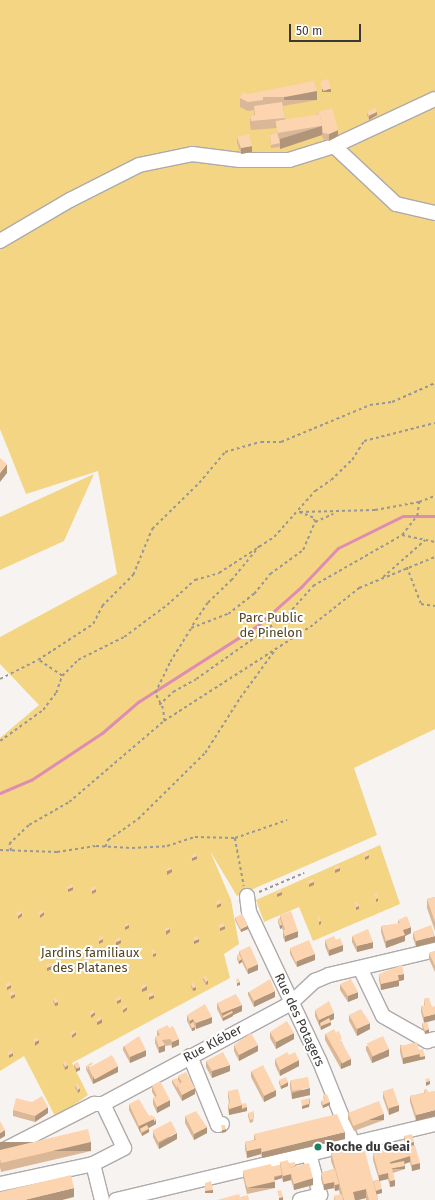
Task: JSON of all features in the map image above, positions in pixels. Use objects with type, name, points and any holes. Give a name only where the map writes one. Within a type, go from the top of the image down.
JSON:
[{"type":"street","points":[[0,241],[70,200],[139,165],[192,154],[240,160],[289,160],[334,146],[435,99]]},
{"type":"street","points":[[334,146],[396,204],[435,213]]},
{"type":"street","name":"Rue des Potagers","points":[[247,896],[249,912],[320,1062],[353,1144]]},
{"type":"street","name":"Rue Kléber","points":[[0,1152],[94,1104],[103,1104],[291,1003],[315,981],[360,968],[435,950]]},
{"type":"street","points":[[360,968],[383,1016],[427,1041],[435,1039]]},
{"type":"street","points":[[190,1056],[218,1125],[222,1124]]},
{"type":"street","points":[[0,1184],[93,1164],[124,1148],[103,1104]]},
{"type":"street","points":[[116,1200],[435,1124]]},
{"type":"street","points":[[300,1200],[321,1198],[309,1154]]},
{"type":"street","points":[[93,1164],[102,1200]]},
{"type":"path","points":[[0,679],[38,660],[93,624],[102,606],[133,575],[152,529],[199,483],[225,452],[261,442],[281,442],[370,405],[392,402],[435,383]]},
{"type":"path","points":[[0,742],[43,710],[56,693],[62,676],[78,660],[124,637],[167,606],[195,580],[219,573],[274,537],[298,512],[315,491],[331,480],[352,460],[364,441],[435,423]]},
{"type":"path","points":[[298,512],[335,513],[375,510],[420,502],[435,496]]},
{"type":"path","points":[[159,705],[173,692],[196,679],[288,614],[313,586],[402,535],[417,516],[420,502]]},
{"type":"path","points":[[298,512],[314,518],[315,522]]},
{"type":"path","points":[[191,628],[228,614],[254,594],[270,574],[303,550],[315,522],[335,513]]},
{"type":"path","points":[[402,535],[435,542]]},
{"type":"path","points":[[382,578],[425,540]]},
{"type":"path","points":[[164,721],[163,709],[159,705],[155,693],[191,628],[208,603],[232,580],[260,545]]},
{"type":"path","points":[[11,852],[9,844],[29,826],[69,802],[164,721],[310,627],[359,588],[407,567],[435,557]]},
{"type":"path","points":[[407,567],[421,604],[435,606]]},
{"type":"path","points":[[105,847],[108,840],[138,819],[205,753],[240,698],[276,648]]},
{"type":"path","points":[[38,660],[62,676]]},
{"type":"path","points":[[0,850],[11,852],[57,852],[105,847],[132,848],[167,846],[195,837],[235,838],[287,820]]},
{"type":"path","points":[[235,838],[238,864],[247,896],[304,874]]},
{"type":"green space","points":[[0,0],[435,0],[435,729],[354,768],[377,835],[237,896],[210,851],[231,900],[239,944],[224,954],[230,978],[72,1063],[88,1095],[56,1118],[24,1056],[0,1071],[0,738],[39,705],[0,664],[0,637],[117,574],[98,471],[26,494],[0,429]]},
{"type":"green space","points":[[94,474],[64,541],[0,570],[0,517]]},
{"type":"green space","points":[[380,845],[400,904],[313,941],[299,907],[264,922],[256,900]]},
{"type":"building","points":[[328,79],[331,89],[323,91],[320,81]]},
{"type":"building","points":[[314,81],[317,91],[285,97],[263,97],[263,100],[248,102],[240,98],[243,92],[248,94]]},
{"type":"building","points":[[282,102],[285,118],[251,121],[250,116],[255,115],[254,106]]},
{"type":"building","points":[[332,108],[338,130],[329,134],[323,133],[320,114],[318,112]]},
{"type":"building","points":[[375,108],[377,112],[369,116],[367,112]]},
{"type":"building","points":[[320,114],[322,126],[277,133],[276,121]]},
{"type":"building","points":[[277,132],[280,143],[271,145],[270,135]]},
{"type":"building","points":[[249,134],[252,146],[241,148],[237,137]]},
{"type":"building","points":[[0,458],[7,464],[0,473]]},
{"type":"building","points":[[368,852],[369,855],[365,857],[364,854]]},
{"type":"building","points":[[195,853],[197,856],[192,858],[191,856]]},
{"type":"building","points":[[339,865],[340,868],[335,869],[334,867]]},
{"type":"building","points":[[170,867],[172,869],[167,871],[166,869]]},
{"type":"building","points":[[313,879],[314,882],[309,883],[308,881]]},
{"type":"building","points":[[72,884],[73,887],[68,889],[67,887]]},
{"type":"building","points":[[95,886],[96,889],[92,891],[91,888]]},
{"type":"building","points":[[281,889],[282,892],[277,893],[276,891]]},
{"type":"building","points":[[377,893],[378,898],[376,899],[374,894]]},
{"type":"building","points":[[435,897],[435,922],[427,899]]},
{"type":"building","points":[[220,900],[221,903],[217,905],[216,902]]},
{"type":"building","points":[[357,901],[359,906],[356,907],[355,902]]},
{"type":"building","points":[[43,910],[44,912],[40,915],[38,912]]},
{"type":"building","points":[[21,911],[22,913],[18,916],[16,913]]},
{"type":"building","points":[[291,911],[298,931],[285,936],[283,930],[285,930],[280,915]]},
{"type":"building","points":[[242,914],[248,926],[241,929],[235,918]]},
{"type":"building","points":[[407,916],[411,927],[403,930],[405,935],[386,941],[381,926],[400,923],[398,920]]},
{"type":"building","points":[[280,918],[282,925],[280,925],[278,919]]},
{"type":"building","points":[[223,923],[225,926],[220,928],[219,925]]},
{"type":"building","points":[[431,925],[435,936],[416,941],[413,932]]},
{"type":"building","points":[[169,927],[170,929],[166,931],[164,929]]},
{"type":"building","points":[[368,929],[373,942],[357,946],[352,936]]},
{"type":"building","points":[[102,936],[103,939],[99,941],[98,938]]},
{"type":"building","points":[[197,936],[199,939],[194,941],[193,938]]},
{"type":"building","points":[[334,936],[336,940],[340,938],[343,945],[329,950],[325,940]]},
{"type":"building","points":[[119,937],[121,940],[116,942],[115,940]]},
{"type":"building","points":[[309,940],[315,954],[296,962],[290,948]]},
{"type":"building","points":[[250,946],[258,964],[247,969],[239,951]]},
{"type":"building","points":[[153,949],[156,953],[153,954],[151,950]]},
{"type":"building","points":[[77,950],[78,952],[73,955],[72,952]]},
{"type":"building","points":[[93,951],[95,953],[90,956],[89,953]]},
{"type":"building","points":[[435,951],[435,966],[429,953]]},
{"type":"building","points":[[239,954],[242,959],[239,961],[237,956]]},
{"type":"building","points":[[51,963],[52,966],[47,967],[46,965]]},
{"type":"building","points":[[68,964],[69,967],[65,969],[63,966]]},
{"type":"building","points":[[402,965],[404,974],[398,975],[399,980],[381,984],[379,974]]},
{"type":"building","points":[[206,976],[208,980],[206,982],[203,977]]},
{"type":"building","points":[[238,978],[240,982],[237,983],[236,980]]},
{"type":"building","points":[[270,979],[275,991],[254,1001],[249,992]]},
{"type":"building","points":[[351,979],[358,992],[348,996],[340,984]]},
{"type":"building","points":[[10,982],[11,985],[7,987],[5,984]]},
{"type":"building","points":[[193,982],[196,987],[193,988],[191,984]]},
{"type":"building","points":[[145,984],[147,986],[142,989],[141,986]]},
{"type":"building","points":[[13,991],[15,994],[11,996],[9,993]]},
{"type":"building","points":[[152,992],[154,995],[149,997],[148,994]]},
{"type":"building","points":[[236,994],[242,1005],[222,1013],[217,1003]]},
{"type":"building","points":[[120,996],[121,999],[117,1001],[115,999]]},
{"type":"building","points":[[56,998],[58,1002],[55,1003],[53,999]]},
{"type":"building","points":[[429,998],[432,1007],[435,1006],[435,1014],[424,1017],[421,1006],[425,1005],[424,999]]},
{"type":"building","points":[[329,1001],[334,1013],[319,1020],[315,1010]]},
{"type":"building","points":[[205,1004],[212,1017],[196,1023],[193,1019],[190,1021],[187,1015]]},
{"type":"building","points":[[126,1005],[127,1007],[123,1010],[122,1007]]},
{"type":"building","points":[[361,1009],[370,1023],[357,1029],[349,1015]]},
{"type":"building","points":[[93,1010],[95,1012],[91,1015],[89,1012]]},
{"type":"building","points":[[232,1011],[233,1013],[223,1018],[222,1016]]},
{"type":"building","points":[[101,1017],[102,1019],[97,1022],[96,1019]]},
{"type":"building","points":[[329,1018],[331,1022],[321,1026],[320,1023]]},
{"type":"building","points":[[287,1021],[294,1033],[276,1042],[270,1032]]},
{"type":"building","points":[[193,1022],[195,1027],[192,1028],[190,1024]]},
{"type":"building","points":[[427,1022],[429,1029],[425,1031],[422,1023]]},
{"type":"building","points":[[168,1025],[169,1028],[173,1026],[179,1039],[172,1042],[171,1039],[162,1040],[165,1045],[159,1047],[155,1037],[160,1035],[157,1030]]},
{"type":"building","points":[[334,1029],[351,1058],[342,1063],[325,1034]]},
{"type":"building","points":[[74,1030],[76,1032],[72,1035],[70,1033]]},
{"type":"building","points":[[339,1031],[342,1039],[340,1040],[336,1032]]},
{"type":"building","points":[[251,1033],[258,1045],[239,1055],[234,1045]]},
{"type":"building","points":[[139,1036],[146,1050],[130,1057],[124,1046]]},
{"type":"building","points":[[383,1036],[389,1049],[373,1056],[367,1044]]},
{"type":"building","points":[[37,1037],[39,1040],[35,1042],[33,1040]]},
{"type":"building","points":[[417,1042],[420,1054],[403,1058],[401,1046]]},
{"type":"building","points":[[423,1049],[425,1056],[420,1057],[419,1050]]},
{"type":"building","points":[[12,1050],[13,1053],[9,1055],[7,1053]]},
{"type":"building","points":[[223,1052],[230,1065],[212,1071],[206,1061]]},
{"type":"building","points":[[287,1052],[289,1055],[295,1052],[299,1060],[280,1070],[275,1059]]},
{"type":"building","points":[[112,1055],[118,1066],[95,1079],[88,1068]]},
{"type":"building","points":[[65,1061],[68,1065],[65,1067],[63,1062]]},
{"type":"building","points":[[78,1062],[80,1067],[76,1068],[74,1063]]},
{"type":"building","points":[[92,1062],[93,1064],[88,1067],[88,1070],[86,1066]]},
{"type":"building","points":[[263,1065],[276,1090],[264,1096],[251,1071]]},
{"type":"building","points":[[186,1072],[195,1088],[182,1095],[177,1085],[182,1082],[178,1076]]},
{"type":"building","points":[[286,1077],[288,1082],[281,1086],[279,1080]]},
{"type":"building","points":[[308,1077],[310,1088],[292,1091],[290,1080]]},
{"type":"building","points":[[177,1078],[180,1083],[177,1085],[177,1088],[172,1080]]},
{"type":"building","points":[[429,1078],[430,1081],[426,1082],[425,1079]]},
{"type":"building","points":[[160,1081],[170,1100],[157,1107],[153,1098],[157,1096],[152,1086]]},
{"type":"building","points":[[78,1084],[80,1088],[78,1090],[75,1085]]},
{"type":"building","points":[[393,1088],[399,1105],[388,1109],[383,1092]]},
{"type":"building","points":[[238,1089],[242,1105],[229,1109],[228,1103],[230,1103],[228,1091]]},
{"type":"building","points":[[427,1089],[428,1092],[435,1091],[435,1110],[416,1115],[410,1096],[425,1093],[424,1090]]},
{"type":"building","points":[[327,1094],[330,1102],[323,1105],[321,1101],[325,1099],[323,1095]]},
{"type":"building","points":[[42,1096],[48,1107],[35,1116],[13,1110],[16,1098],[32,1102]]},
{"type":"building","points":[[310,1098],[309,1104],[302,1106],[301,1100]]},
{"type":"building","points":[[139,1099],[149,1116],[152,1115],[154,1119],[139,1126],[129,1104]]},
{"type":"building","points":[[379,1101],[384,1114],[353,1126],[348,1113]]},
{"type":"building","points":[[246,1103],[247,1107],[242,1109],[242,1104]]},
{"type":"building","points":[[196,1111],[207,1127],[194,1134],[185,1116]]},
{"type":"building","points":[[254,1111],[253,1119],[250,1120],[248,1113]]},
{"type":"building","points":[[337,1114],[345,1132],[262,1152],[261,1148],[247,1151],[245,1142],[256,1140],[254,1134]]},
{"type":"building","points":[[0,1121],[5,1130],[0,1133]]},
{"type":"building","points":[[171,1121],[177,1133],[158,1142],[152,1131]]},
{"type":"building","points":[[147,1125],[149,1129],[142,1132],[140,1129]]},
{"type":"building","points":[[221,1125],[225,1125],[226,1129],[222,1130]]},
{"type":"building","points":[[88,1129],[91,1142],[1,1163],[0,1150]]},
{"type":"building","points":[[412,1134],[414,1142],[406,1144],[404,1136]]},
{"type":"building","points":[[363,1144],[378,1200],[369,1200],[366,1189],[353,1192],[355,1200],[344,1200],[331,1152]]},
{"type":"building","points":[[415,1145],[420,1163],[412,1165],[410,1156],[390,1162],[395,1180],[390,1181],[388,1173],[379,1175],[373,1153]]},
{"type":"building","points":[[288,1160],[290,1168],[309,1163],[313,1178],[294,1184],[291,1174],[283,1176],[280,1162]]},
{"type":"building","points":[[404,1161],[405,1166],[391,1169],[390,1164]]},
{"type":"building","points":[[295,1162],[295,1166],[290,1168],[289,1163]]},
{"type":"building","points":[[271,1164],[275,1182],[247,1188],[243,1171]]},
{"type":"building","points":[[280,1165],[282,1175],[273,1177],[271,1167]]},
{"type":"building","points":[[335,1169],[339,1184],[335,1185],[334,1182],[324,1184],[321,1173]]},
{"type":"building","points":[[71,1175],[74,1188],[24,1200],[0,1200],[0,1192]]},
{"type":"building","points":[[379,1180],[382,1189],[376,1190],[373,1182]]},
{"type":"building","points":[[211,1181],[213,1190],[205,1191],[205,1183]]},
{"type":"building","points":[[281,1190],[283,1197],[279,1198],[277,1191]]},
{"type":"building","points":[[239,1194],[241,1200],[217,1200]]},
{"type":"building","points":[[342,1194],[343,1200],[335,1200],[334,1196]]},
{"type":"building","points":[[248,1195],[249,1200],[241,1200],[240,1197]]},
{"type":"waterway","points":[[0,793],[31,780],[102,733],[138,702],[257,626],[301,587],[338,548],[403,516],[435,516]]},
{"type":"place","name":"Roche du Geai","points":[[318,1147]]},
{"type":"park label","name":"Parc Public de Pinelon","points":[[271,626]]},
{"type":"park label","name":"Jardins familiaux des Platanes","points":[[90,962]]}]
